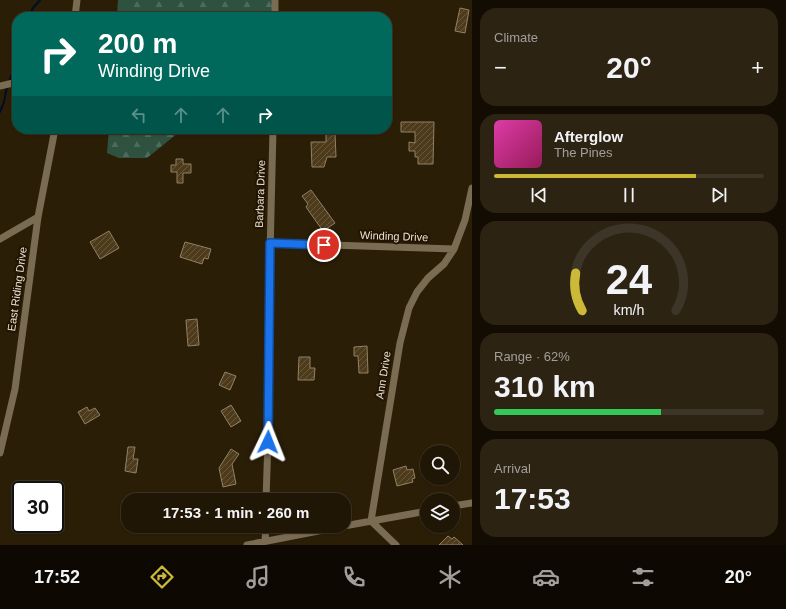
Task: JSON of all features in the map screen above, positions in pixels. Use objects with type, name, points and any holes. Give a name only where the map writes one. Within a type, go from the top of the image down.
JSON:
[{"type":"street","points":[[76,12],[77,0]]},
{"type":"street","points":[[275,0],[275,12]]},
{"type":"street","points":[[0,86],[12,83]]},
{"type":"street","name":"East Riding Drive","points":[[0,453],[15,389],[38,217],[54,134]]},
{"type":"street","name":"Barbara Drive","points":[[266,493],[269,410],[270,243],[273,134]]},
{"type":"street","points":[[454,249],[465,220],[472,188]]},
{"type":"street","points":[[0,239],[38,217]]},
{"type":"street","name":"Winding Drive","points":[[270,243],[454,249]]},
{"type":"street","name":"Ann Drive","points":[[371,521],[400,343],[409,308],[424,282],[444,264],[454,249]]},
{"type":"street","points":[[460,505],[472,503]]},
{"type":"street","points":[[351,525],[420,512]]},
{"type":"street","points":[[371,521],[396,545]]},
{"type":"street","points":[[265,541],[266,533]]},
{"type":"street","points":[[247,545],[307,533]]},
{"type":"green space","points":[[118,0],[272,0],[272,12],[117,12]]},
{"type":"green space","points":[[109,134],[177,134],[147,158],[119,158],[107,153]]},
{"type":"building","points":[[460,8],[469,10],[465,33],[455,31]]},
{"type":"building","points":[[401,122],[434,122],[433,164],[418,164],[418,157],[415,157],[415,151],[409,151],[409,142],[415,143],[415,132],[401,132]]},
{"type":"building","points":[[326,134],[335,134],[336,157],[327,157],[324,167],[312,167],[311,142],[326,142]]},
{"type":"building","points":[[176,159],[183,159],[183,164],[191,164],[191,173],[183,173],[183,183],[177,183],[177,172],[171,172],[171,165],[176,165]]},
{"type":"building","points":[[311,190],[335,223],[323,231],[306,207],[308,204],[302,196]]},
{"type":"building","points":[[109,231],[119,248],[100,259],[90,242]]},
{"type":"building","points":[[185,242],[211,249],[208,259],[204,258],[202,264],[180,257]]},
{"type":"building","points":[[197,319],[199,345],[188,346],[186,320]]},
{"type":"building","points":[[367,346],[368,373],[359,373],[358,356],[354,356],[354,347]]},
{"type":"building","points":[[299,357],[310,357],[310,368],[315,368],[314,380],[298,380]]},
{"type":"building","points":[[225,372],[236,376],[230,390],[219,385]]},
{"type":"building","points":[[231,405],[241,421],[231,427],[221,411]]},
{"type":"building","points":[[87,407],[89,411],[95,408],[100,415],[85,424],[78,412]]},
{"type":"building","points":[[128,447],[135,447],[133,459],[138,459],[136,473],[125,471]]},
{"type":"building","points":[[231,449],[239,454],[232,464],[236,484],[223,487],[219,468]]},
{"type":"building","points":[[406,466],[407,470],[413,469],[415,478],[412,479],[413,482],[397,486],[393,470]]},
{"type":"building","points":[[448,536],[452,539],[454,537],[463,545],[439,545]]},
{"type":"waterway","points":[[31,12],[40,0]]},
{"type":"waterway","points":[[9,82],[12,73]]},
{"type":"waterway","points":[[0,112],[4,102],[7,86]]},
{"type":"route","points":[[268,442],[270,243],[324,245]]}]
